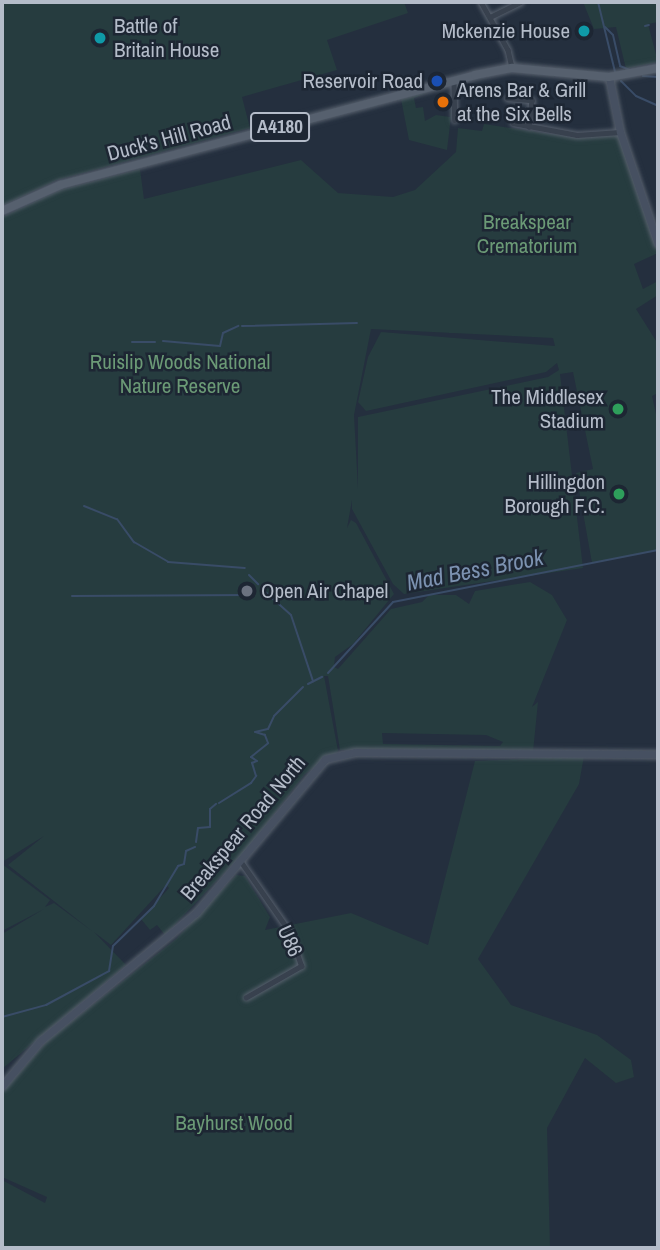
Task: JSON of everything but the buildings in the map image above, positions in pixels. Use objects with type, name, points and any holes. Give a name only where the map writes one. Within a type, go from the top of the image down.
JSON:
[{"type":"main road","name":"A4180","points":[[512,68],[609,77],[658,68]]},
{"type":"main road","name":"Duck's Hill Road","points":[[2,211],[60,185],[512,68]]},
{"type":"street","points":[[481,2],[508,50],[512,68]]},
{"type":"street","points":[[490,17],[521,2]]},
{"type":"street","points":[[609,77],[620,132],[658,244]]},
{"type":"street","points":[[454,81],[455,121]]},
{"type":"street","points":[[507,98],[535,101],[529,127]]},
{"type":"street","points":[[513,123],[577,135],[620,132]]},
{"type":"street","name":"Breakspear Road North","points":[[2,1086],[40,1041],[178,930],[242,863],[309,775],[334,756],[355,752],[658,754]]},
{"type":"street","name":"U86","points":[[242,863],[289,932],[302,967],[246,998]]},
{"type":"green space","points":[[2,2],[404,2],[408,13],[327,40],[337,70],[242,97],[250,128],[57,180],[2,206]]},
{"type":"green space","points":[[583,2],[658,2],[658,22],[648,24],[658,62],[626,69],[616,27],[594,29]]},
{"type":"green space","points":[[429,92],[414,98],[416,108],[423,107],[425,121],[436,115],[450,117],[453,100],[447,150],[409,140],[401,99]]},
{"type":"green space","points":[[484,124],[571,137],[619,134],[658,253],[634,264],[643,289],[658,281],[658,295],[636,309],[658,344],[658,393],[652,396],[658,423],[658,550],[592,563],[576,473],[593,469],[573,372],[560,374],[583,568],[404,594],[393,584],[352,509],[352,500],[347,528],[351,520],[356,523],[394,594],[353,644],[335,657],[334,667],[338,669],[391,609],[422,602],[429,595],[456,595],[469,604],[475,591],[530,582],[552,595],[567,620],[532,707],[538,702],[533,752],[340,750],[328,676],[324,676],[338,751],[305,774],[246,850],[165,935],[157,925],[150,930],[141,919],[169,888],[166,885],[111,945],[94,932],[126,965],[2,1069],[2,934],[44,909],[2,931],[2,864],[50,900],[45,907],[54,903],[92,931],[8,865],[44,836],[2,862],[2,217],[60,190],[140,169],[144,199],[301,160],[338,193],[393,197],[415,190],[456,152],[458,128],[482,131]],"holes":[[[371,329],[553,338],[555,346],[381,332],[368,357],[358,402],[366,411],[546,372],[557,363],[559,370],[548,377],[358,417],[358,489],[354,415]],[[382,733],[486,735],[503,742],[500,746],[383,744]]]},
{"type":"green space","name":"Bayhurst Wood","points":[[584,756],[579,784],[478,959],[511,1005],[597,1035],[631,1060],[634,1077],[616,1083],[585,1058],[547,1128],[550,1248],[2,1248],[2,1180],[45,1203],[47,1197],[2,1177],[2,1093],[47,1041],[176,939],[236,875],[245,876],[270,917],[265,930],[351,913],[428,945],[475,761]]},
{"type":"waterway","points":[[598,2],[615,72]]},
{"type":"waterway","points":[[645,26],[649,25]]},
{"type":"waterway","points":[[605,27],[613,35],[620,66],[630,70]]},
{"type":"waterway","points":[[643,76],[658,77]]},
{"type":"waterway","points":[[621,81],[636,96],[658,106]]},
{"type":"waterway","points":[[242,326],[357,323]]},
{"type":"waterway","points":[[163,341],[220,346],[223,333],[238,326]]},
{"type":"waterway","points":[[132,342],[155,342]]},
{"type":"waterway","points":[[84,506],[117,519],[134,542],[168,562],[245,568]]},
{"type":"waterway","name":"Mad Bess Brook","points":[[328,673],[393,602],[658,550]]},
{"type":"waterway","points":[[249,575],[258,584]]},
{"type":"waterway","points":[[261,588],[291,615],[313,681]]},
{"type":"waterway","points":[[72,596],[251,595]]},
{"type":"waterway","name":"Mad Bess Brook","points":[[308,684],[322,677]]},
{"type":"waterway","name":"Mad Bess Brook","points":[[219,803],[251,783],[256,776],[252,763],[257,761],[251,757],[268,743],[265,735],[255,732],[268,729],[274,716],[303,687]]},
{"type":"waterway","name":"Mad Bess Brook","points":[[196,842],[198,828],[210,827],[210,809],[216,804]]},
{"type":"waterway","name":"Mad Bess Brook","points":[[2,1017],[46,1005],[109,971],[113,946],[154,906],[178,866],[184,864],[186,851],[195,847]]},
{"type":"place","name":"Mckenzie House","points":[[584,31]]},
{"type":"place","name":"Battle of Britain House","points":[[100,38]]},
{"type":"place","name":"Reservoir Road","points":[[437,81]]},
{"type":"place","name":"Arens Bar & Grill at the Six Bells","points":[[443,102]]},
{"type":"place","name":"The Middlesex Stadium","points":[[618,409]]},
{"type":"place","name":"Hillingdon Borough F.C.","points":[[619,494]]},
{"type":"place","name":"Open Air Chapel","points":[[247,591]]},
{"type":"park label","name":"Breakspear Crematorium","points":[[527,234]]},
{"type":"park label","name":"Ruislip Woods National Nature Reserve","points":[[180,374]]}]
